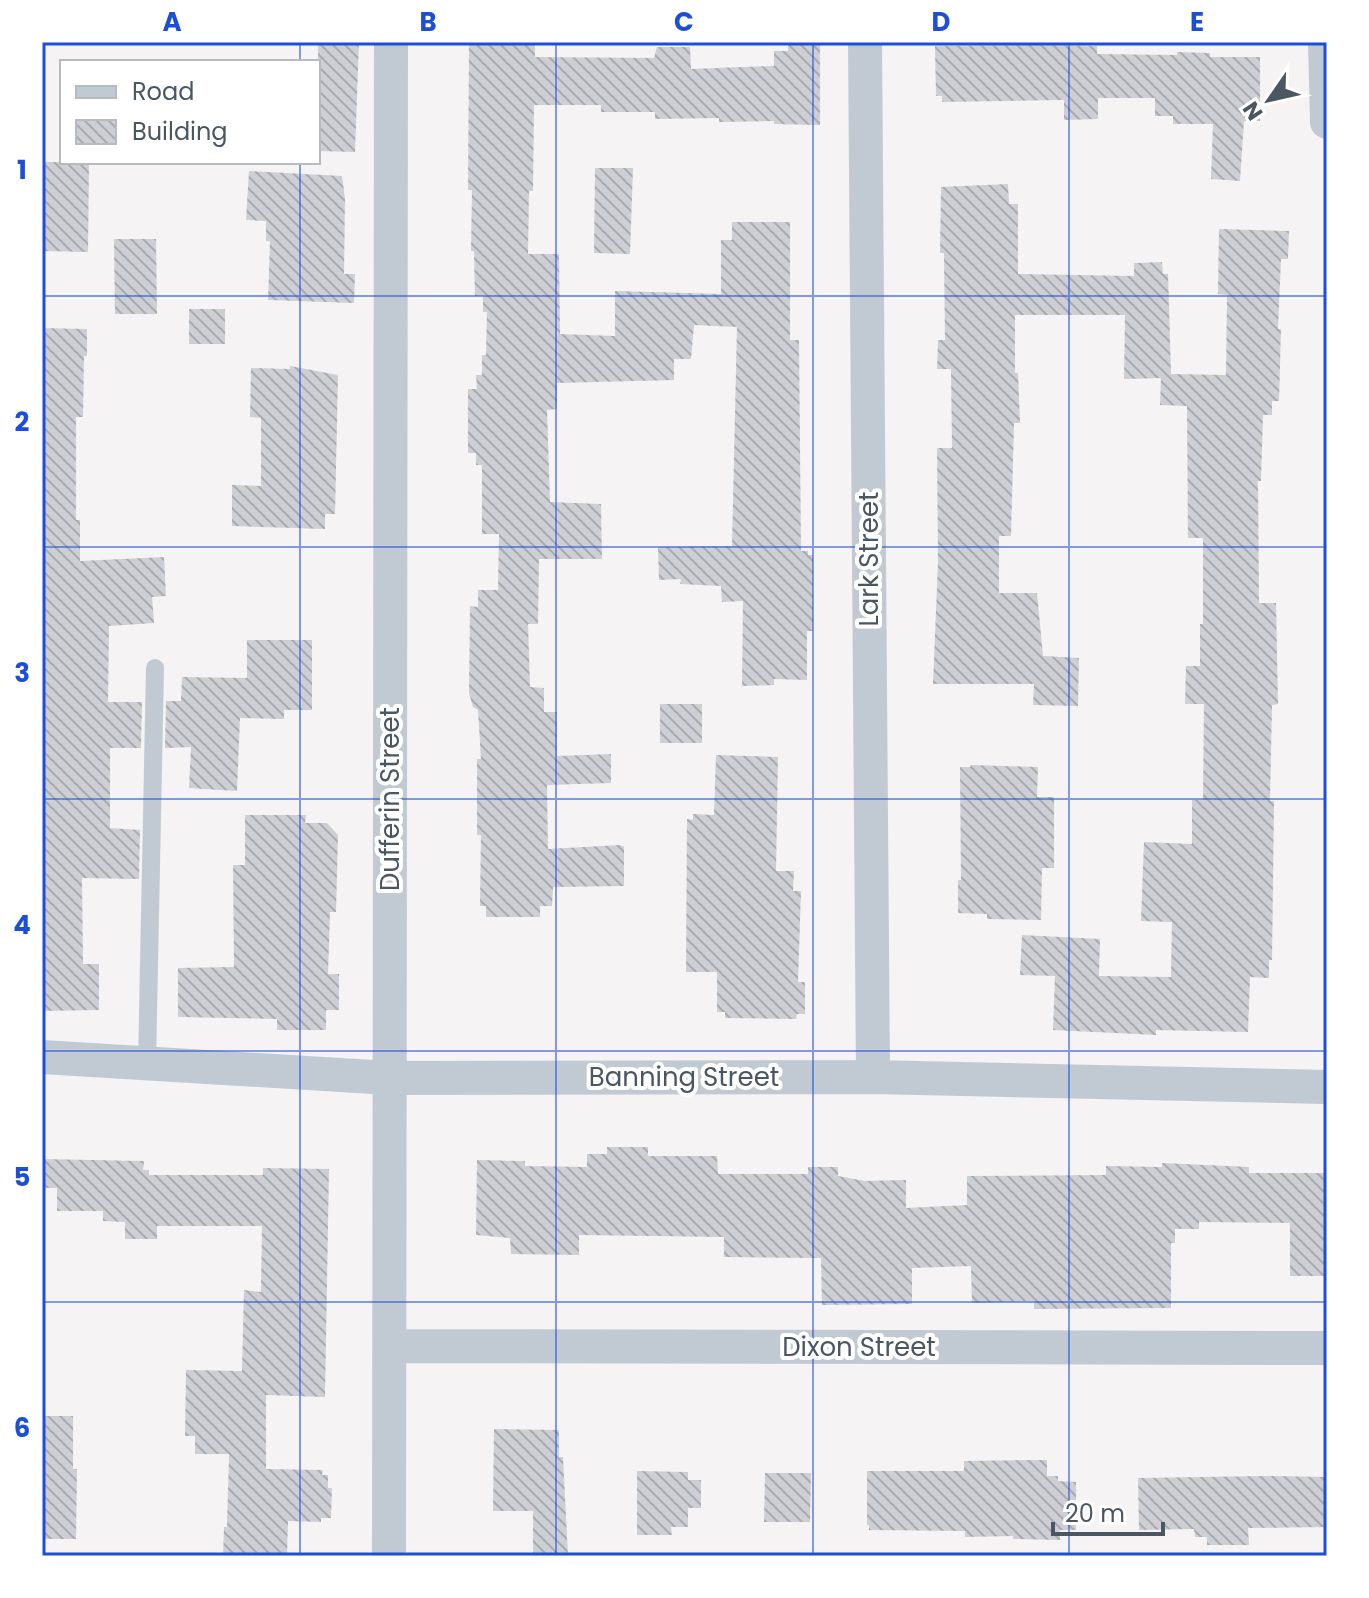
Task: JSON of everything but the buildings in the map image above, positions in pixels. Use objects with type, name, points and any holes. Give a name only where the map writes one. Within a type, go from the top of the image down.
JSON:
[{"type":"street","name":"Dufferin Street","points":[[389,1556],[391,42]]},
{"type":"street","name":"Lark Street","points":[[865,42],[873,1077]]},
{"type":"street","points":[[1325,42],[1327,122]]},
{"type":"street","name":"Banning Street","points":[[42,1057],[390,1078],[873,1077],[1327,1087]]},
{"type":"street","name":"Dixon Street","points":[[391,1346],[1327,1348]]},
{"type":"lane","points":[[147,1063],[155,668]]}]
